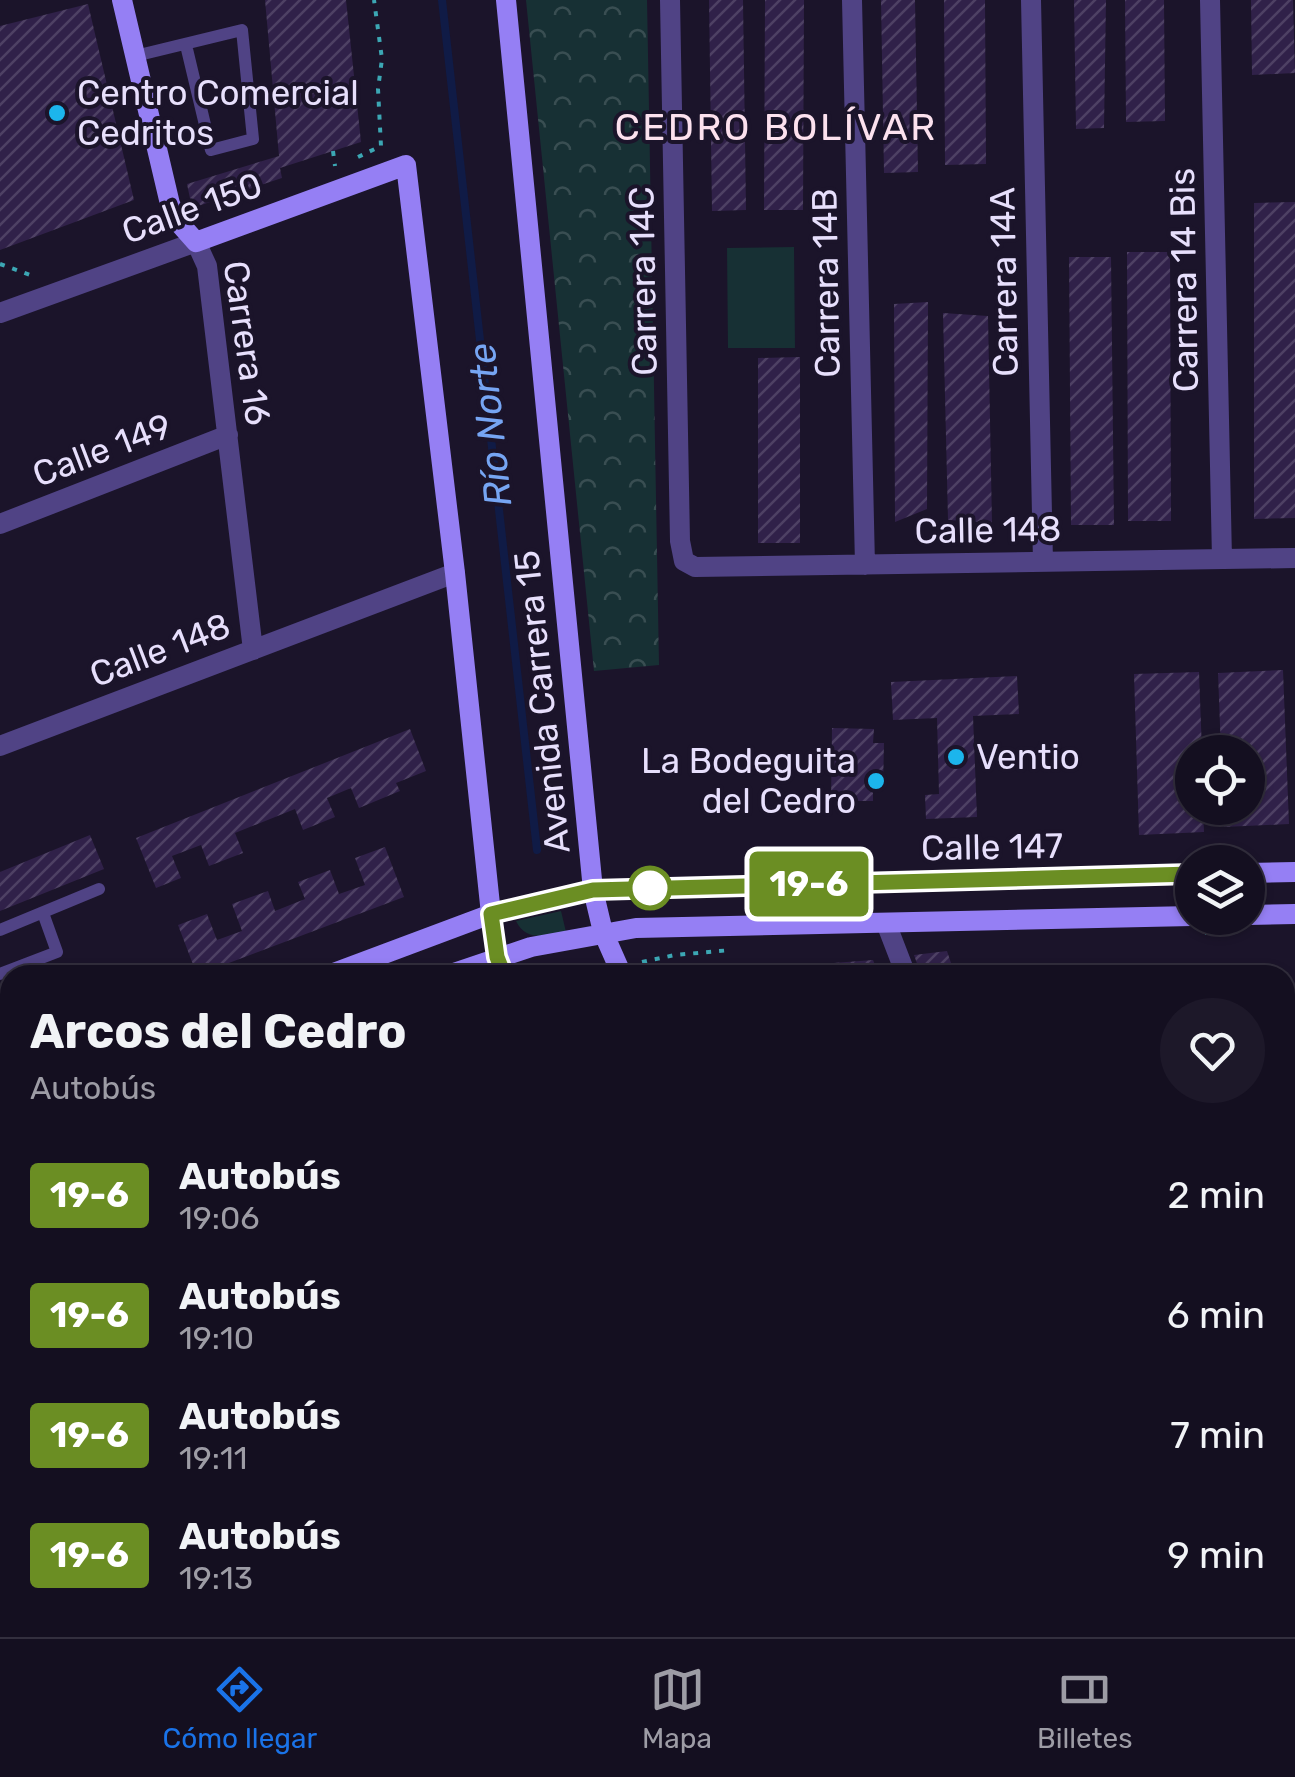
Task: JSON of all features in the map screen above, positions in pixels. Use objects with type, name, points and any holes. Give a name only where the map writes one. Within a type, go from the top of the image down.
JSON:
[{"type":"street","name":"Carrera 16","points":[[122,0],[170,204],[207,266],[253,650]]},
{"type":"street","name":"Avenida Carrera 15","points":[[506,0],[593,890],[603,932],[627,965]]},
{"type":"street","name":"Carrera 14C","points":[[670,0],[680,541],[684,560]]},
{"type":"street","name":"Carrera 14B","points":[[852,0],[865,564]]},
{"type":"street","name":"Carrera 14A","points":[[1031,0],[1043,562]]},
{"type":"street","name":"Carrera 14 Bis","points":[[1210,0],[1222,559]]},
{"type":"street","name":"Avenida Carrera 15","points":[[406,164],[491,914],[501,965]]},
{"type":"street","name":"Calle 150","points":[[0,313],[406,164]]},
{"type":"street","name":"Calle 149","points":[[0,524],[228,436]]},
{"type":"street","name":"Calle 148","points":[[684,560],[695,567],[1295,558]]},
{"type":"street","name":"Calle 148","points":[[0,746],[455,573]]},
{"type":"street","points":[[1265,873],[1295,872]]},
{"type":"street","name":"Calle 147","points":[[355,965],[491,914],[593,890],[1175,874]]},
{"type":"street","points":[[1265,915],[1295,914]]},
{"type":"street","name":"Calle 147","points":[[504,965],[603,932],[636,928],[1175,916]]},
{"type":"street","points":[[886,923],[902,965]]},
{"type":"lane","points":[[136,56],[242,30],[253,139],[212,150],[186,45]]},
{"type":"lane","points":[[0,930],[99,889]]},
{"type":"lane","points":[[23,965],[57,952],[43,913]]},
{"type":"path","points":[[335,167],[382,146],[378,89],[382,60],[374,0]]},
{"type":"path","points":[[0,264],[37,277]]},
{"type":"green space","points":[[526,0],[647,0],[659,665],[594,671]]},
{"type":"green space","points":[[794,247],[795,348],[728,348],[727,248]]},
{"type":"green space","points":[[561,911],[566,932],[531,935],[516,921]]},
{"type":"building","points":[[265,0],[346,0],[361,142],[280,168],[282,178],[192,208],[187,184],[279,156]]},
{"type":"building","points":[[709,0],[743,0],[746,210],[712,211]]},
{"type":"building","points":[[765,0],[804,0],[803,210],[764,210]]},
{"type":"building","points":[[881,0],[915,0],[918,172],[884,173]]},
{"type":"building","points":[[944,0],[985,0],[986,164],[945,165]]},
{"type":"building","points":[[1074,0],[1106,0],[1104,128],[1076,129]]},
{"type":"building","points":[[1125,0],[1164,0],[1165,121],[1126,122]]},
{"type":"building","points":[[1251,0],[1293,0],[1295,73],[1252,75]]},
{"type":"building","name":"Centro Comercial Cedritos","points":[[88,4],[134,200],[0,250],[0,26]]},
{"type":"building","points":[[1295,202],[1295,518],[1254,519],[1254,203]]},
{"type":"building","points":[[1127,252],[1170,252],[1171,521],[1128,521]]},
{"type":"building","points":[[1069,257],[1111,257],[1114,525],[1071,525]]},
{"type":"building","points":[[928,302],[927,509],[895,522],[894,304]]},
{"type":"building","points":[[943,313],[988,316],[992,523],[948,520]]},
{"type":"building","points":[[800,357],[800,543],[758,543],[758,358]]},
{"type":"building","points":[[1283,670],[1289,824],[1224,827],[1265,825],[1265,735],[1220,735],[1218,673]]},
{"type":"building","points":[[1199,672],[1201,735],[1175,735],[1175,825],[1204,825],[1204,832],[1139,835],[1134,674]]},
{"type":"building","name":"Ventio","points":[[1017,676],[1019,714],[973,716],[977,817],[926,819],[925,795],[939,794],[937,718],[893,720],[891,682]]},
{"type":"building","points":[[832,728],[874,729],[873,743],[884,743],[883,789],[873,789],[873,801],[831,801]]},
{"type":"building","points":[[410,729],[426,771],[396,783],[400,791],[359,808],[351,788],[327,798],[335,817],[303,830],[295,809],[235,833],[243,853],[209,866],[201,845],[172,856],[181,878],[156,888],[136,838]]},
{"type":"building","points":[[90,835],[104,869],[0,911],[0,872]]},
{"type":"building","points":[[385,847],[404,897],[224,965],[193,965],[178,925],[207,914],[217,940],[242,931],[232,904],[268,891],[275,911],[305,899],[298,882],[330,870],[339,894],[365,885],[355,858]]},
{"type":"building","points":[[947,951],[952,965],[918,965],[914,955]]},
{"type":"building","points":[[873,960],[875,965],[820,965]]},
{"type":"waterway","name":"Río Norte","points":[[442,0],[537,850]]},
{"type":"bus line","name":"19-6","points":[[500,965],[491,914],[593,890],[1175,874]]},
{"type":"place","name":"Centro Comercial Cedritos","points":[[57,113]]},
{"type":"place","name":"Ventio","points":[[956,757]]},
{"type":"place","name":"La Bodeguita del Cedro","points":[[876,781]]},
{"type":"district","name":"CEDRO BOLÍVAR","points":[[776,127]]}]
